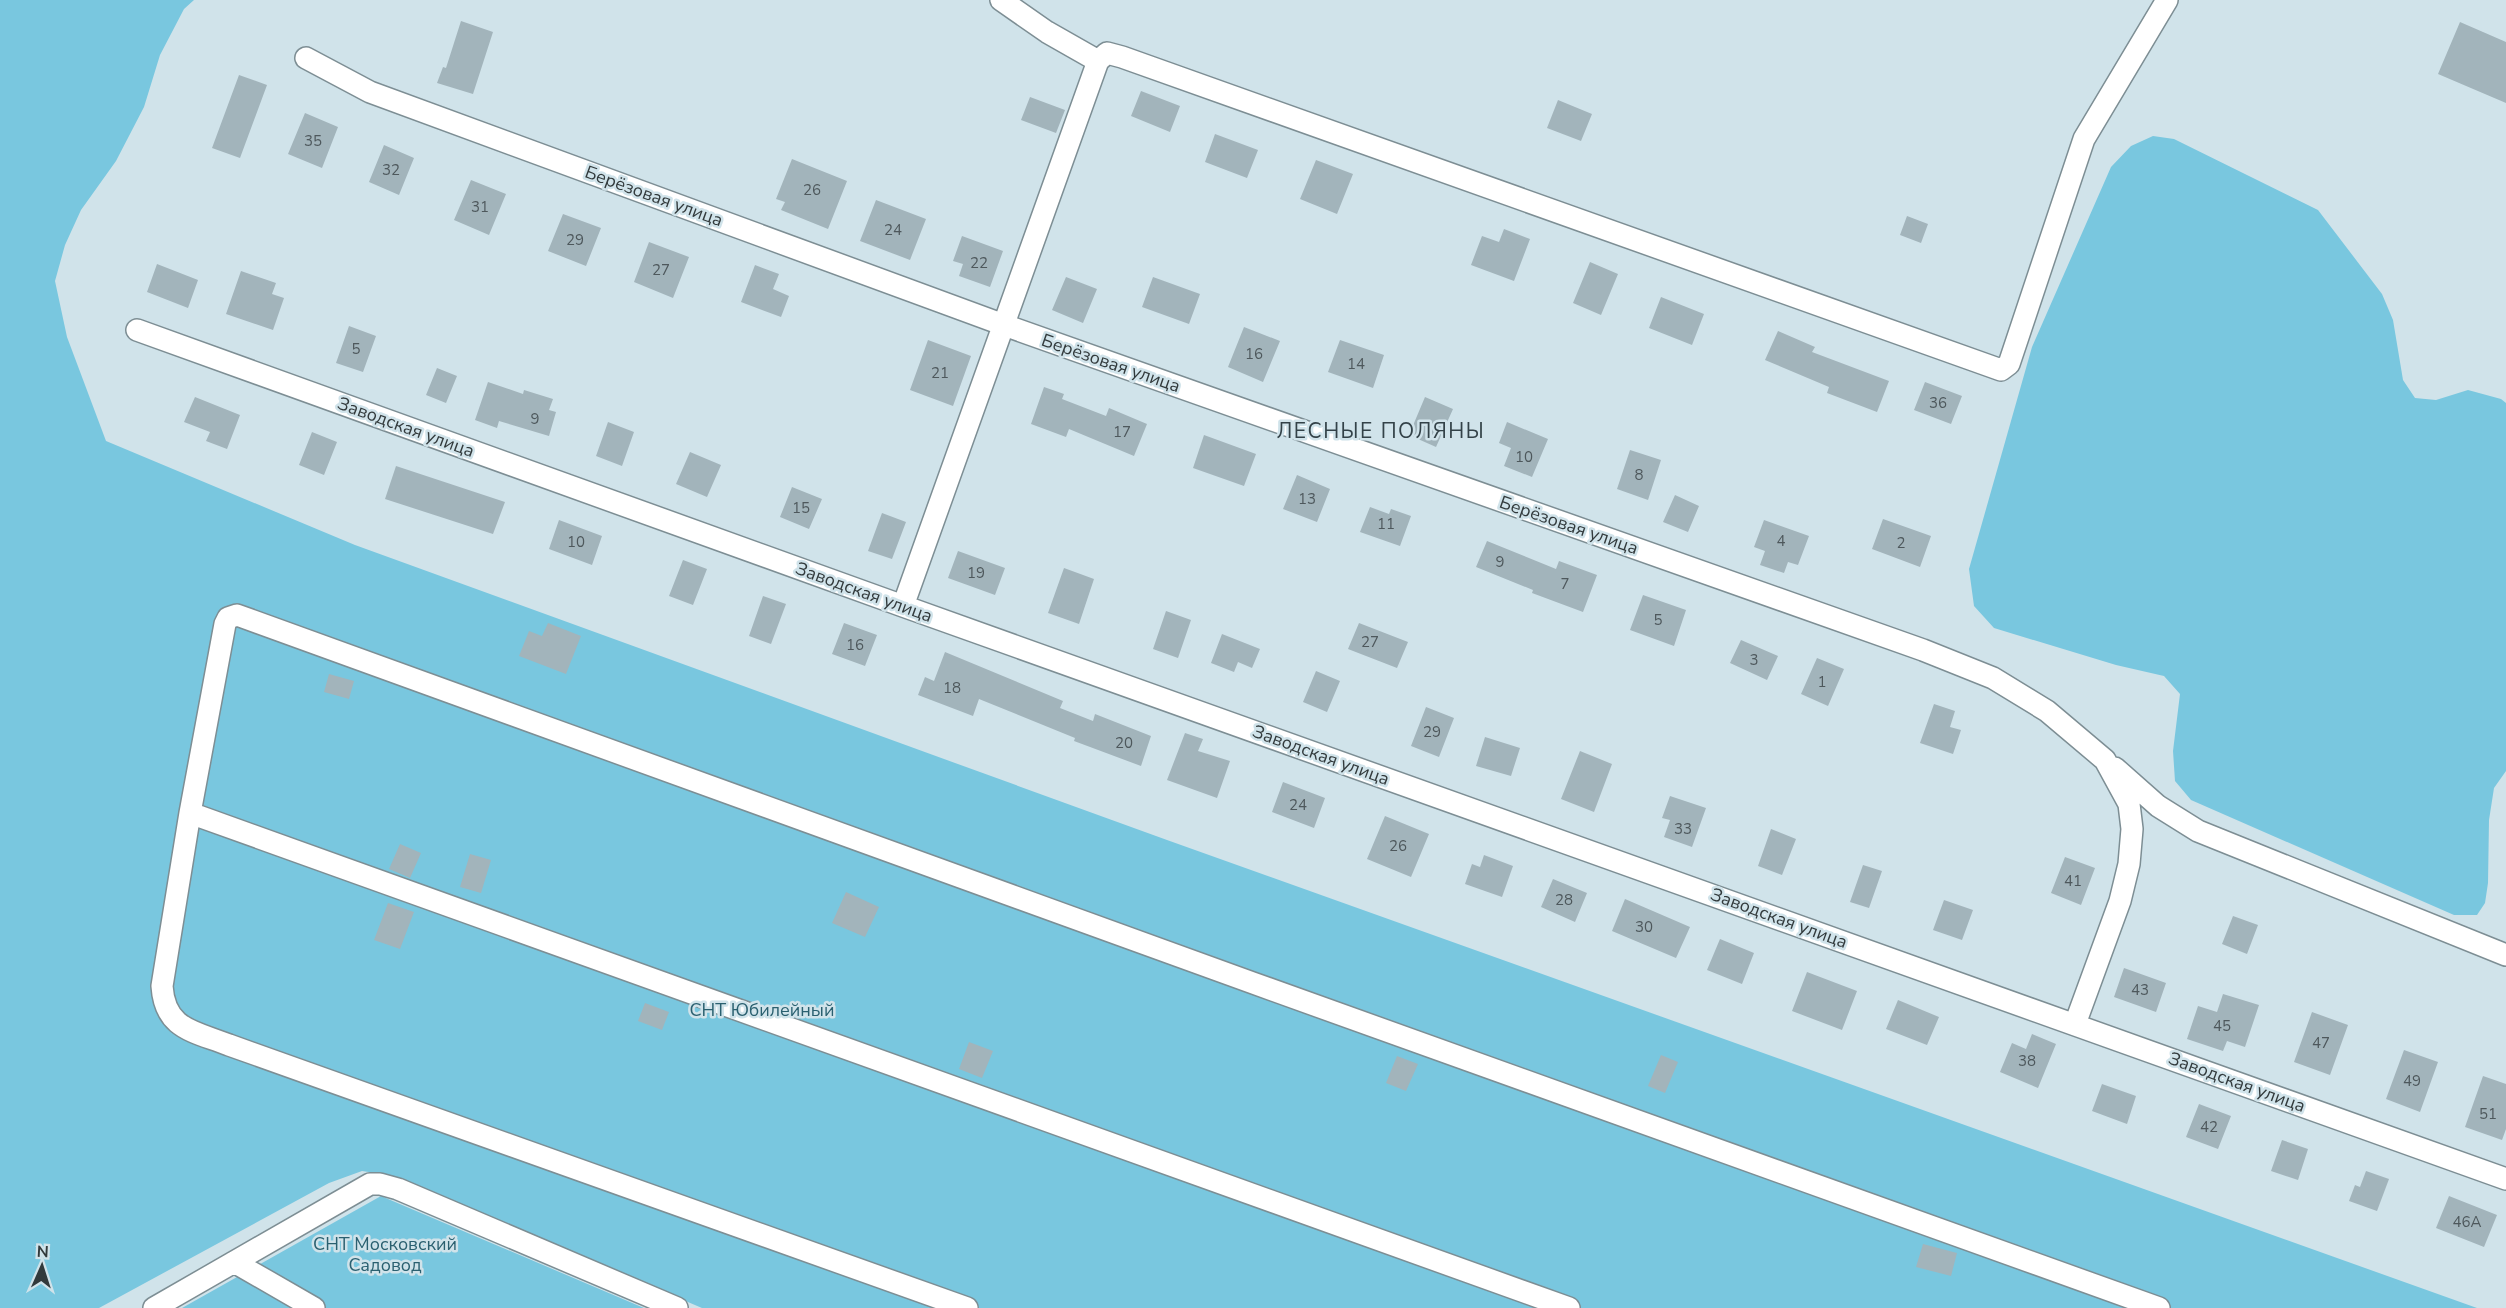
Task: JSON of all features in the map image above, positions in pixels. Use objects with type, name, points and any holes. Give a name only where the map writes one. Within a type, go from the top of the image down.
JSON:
[{"type":"street","points":[[1001,0],[1047,32],[1098,61]]},
{"type":"street","points":[[903,606],[1098,61],[1107,53],[2001,370],[2009,364],[2084,139],[2167,0]]},
{"type":"street","name":"Берёзовая улица","points":[[306,58],[370,92],[1004,325],[1923,650],[1993,678],[2047,711],[2158,806],[2198,831],[2506,955]]},
{"type":"street","name":"Заводская улица","points":[[137,330],[2506,1179]]},
{"type":"street","points":[[967,1308],[180,1026],[163,1004],[162,986],[190,813],[228,618],[237,615],[2159,1308]]},
{"type":"street","points":[[2075,1024],[2120,901],[2128,864],[2132,829],[2129,804],[2105,760]]},
{"type":"street","points":[[190,813],[1569,1308]]},
{"type":"street","points":[[154,1308],[370,1184],[398,1189],[677,1308]]},
{"type":"street","points":[[234,1262],[314,1308]]},
{"type":"green space","name":"СНТ Юбилейный","points":[[0,0],[194,0],[184,9],[160,55],[144,107],[116,161],[81,210],[65,245],[55,281],[67,337],[106,441],[355,545],[1167,840],[2477,1308],[702,1308],[389,1175],[362,1171],[329,1183],[99,1308],[0,1308]]},
{"type":"green space","points":[[2153,136],[2174,139],[2318,210],[2382,294],[2393,320],[2403,380],[2415,398],[2436,400],[2468,390],[2501,399],[2506,403],[2506,771],[2494,788],[2489,820],[2488,883],[2485,903],[2477,915],[2454,915],[2191,800],[2175,781],[2173,751],[2180,694],[2164,676],[2116,665],[1994,628],[1974,606],[1969,569],[2032,347],[2111,167],[2131,146]]},
{"type":"green space","name":"СНТ Московский Садовод","points":[[381,1196],[644,1308],[182,1308]]},
{"type":"building","points":[[461,21],[493,32],[473,94],[437,83],[443,67],[446,68]]},
{"type":"building","points":[[2460,22],[2506,42],[2506,103],[2438,74]]},
{"type":"building","points":[[239,75],[267,85],[240,158],[212,148]]},
{"type":"building","points":[[1141,91],[1180,106],[1170,132],[1131,116]]},
{"type":"building","points":[[1030,97],[1065,110],[1056,133],[1021,120]]},
{"type":"building","points":[[1558,100],[1592,114],[1581,141],[1547,128]]},
{"type":"building","points":[[305,113],[338,127],[322,168],[288,154]]},
{"type":"building","points":[[1215,134],[1258,150],[1247,178],[1205,162]]},
{"type":"building","points":[[384,145],[414,158],[399,195],[369,182]]},
{"type":"building","points":[[792,159],[847,181],[828,229],[781,210],[785,202],[776,199]]},
{"type":"building","points":[[1316,160],[1353,174],[1337,214],[1300,199]]},
{"type":"building","points":[[471,180],[506,194],[489,235],[454,220]]},
{"type":"building","points":[[876,200],[926,219],[910,260],[860,241]]},
{"type":"building","points":[[563,214],[601,228],[586,266],[548,251]]},
{"type":"building","points":[[1907,216],[1928,224],[1921,243],[1900,235]]},
{"type":"building","points":[[1504,229],[1530,239],[1514,281],[1471,265],[1482,236],[1499,242]]},
{"type":"building","points":[[962,236],[1003,251],[990,287],[959,276],[963,264],[953,261]]},
{"type":"building","points":[[649,242],[689,257],[673,298],[634,282]]},
{"type":"building","points":[[1590,262],[1618,274],[1601,315],[1573,303]]},
{"type":"building","points":[[157,264],[198,280],[188,308],[147,292]]},
{"type":"building","points":[[755,265],[779,274],[773,289],[789,296],[781,317],[741,302]]},
{"type":"building","points":[[241,271],[276,283],[272,294],[284,298],[273,330],[226,314]]},
{"type":"building","points":[[1066,277],[1097,289],[1083,323],[1052,310]]},
{"type":"building","points":[[1153,277],[1200,294],[1189,324],[1142,307]]},
{"type":"building","points":[[1661,297],[1704,314],[1692,345],[1649,328]]},
{"type":"building","points":[[349,326],[376,336],[363,372],[336,363]]},
{"type":"building","points":[[1244,327],[1280,341],[1263,382],[1228,367]]},
{"type":"building","points":[[1778,331],[1815,347],[1812,352],[1889,381],[1877,412],[1827,393],[1829,387],[1765,360]]},
{"type":"building","points":[[928,340],[971,356],[953,406],[910,390]]},
{"type":"building","points":[[1340,340],[1384,355],[1373,388],[1328,372]]},
{"type":"building","points":[[437,368],[457,376],[446,403],[426,395]]},
{"type":"building","points":[[488,382],[523,394],[524,390],[553,399],[549,410],[556,412],[549,436],[499,421],[497,428],[475,420]]},
{"type":"building","points":[[1925,382],[1962,396],[1951,424],[1914,410]]},
{"type":"building","points":[[1044,387],[1064,394],[1062,399],[1106,416],[1109,408],[1147,424],[1134,456],[1069,429],[1066,437],[1031,424]]},
{"type":"building","points":[[195,397],[240,415],[227,449],[206,441],[210,432],[184,422]]},
{"type":"building","points":[[1425,397],[1453,409],[1436,447],[1409,435]]},
{"type":"building","points":[[608,422],[634,432],[622,466],[596,456]]},
{"type":"building","points":[[1507,422],[1548,439],[1532,477],[1504,466],[1511,448],[1499,443]]},
{"type":"building","points":[[312,432],[337,442],[324,475],[299,465]]},
{"type":"building","points":[[1204,435],[1256,454],[1244,486],[1193,468]]},
{"type":"building","points":[[1630,450],[1661,460],[1648,500],[1617,489]]},
{"type":"building","points":[[690,452],[721,465],[707,497],[676,484]]},
{"type":"building","points":[[396,466],[505,502],[493,534],[385,499]]},
{"type":"building","points":[[1297,475],[1330,489],[1317,522],[1283,509]]},
{"type":"building","points":[[792,487],[822,499],[809,529],[780,517]]},
{"type":"building","points":[[1675,495],[1699,506],[1688,532],[1663,522]]},
{"type":"building","points":[[1370,507],[1389,514],[1391,509],[1411,516],[1400,546],[1360,532]]},
{"type":"building","points":[[882,513],[906,522],[892,559],[868,551]]},
{"type":"building","points":[[1883,519],[1931,536],[1920,567],[1872,549]]},
{"type":"building","points":[[559,520],[602,536],[592,565],[549,549]]},
{"type":"building","points":[[1764,520],[1809,536],[1798,565],[1788,562],[1784,573],[1760,565],[1765,551],[1754,547]]},
{"type":"building","points":[[1487,541],[1556,569],[1559,561],[1597,575],[1583,612],[1532,593],[1533,590],[1476,567]]},
{"type":"building","points":[[958,551],[1005,568],[995,595],[948,578]]},
{"type":"building","points":[[683,560],[707,569],[693,605],[669,596]]},
{"type":"building","points":[[1064,568],[1094,579],[1079,624],[1048,613]]},
{"type":"building","points":[[1643,595],[1686,610],[1674,646],[1630,630]]},
{"type":"building","points":[[763,596],[786,604],[771,644],[749,636]]},
{"type":"building","points":[[1166,611],[1191,620],[1178,658],[1153,649]]},
{"type":"building","points":[[548,623],[581,636],[566,674],[519,656],[529,631],[542,636]]},
{"type":"building","points":[[844,623],[877,635],[865,666],[832,654]]},
{"type":"building","points":[[1359,623],[1408,642],[1397,668],[1348,649]]},
{"type":"building","points":[[1222,634],[1260,649],[1252,668],[1238,662],[1234,672],[1211,663]]},
{"type":"building","points":[[1741,640],[1778,656],[1767,680],[1730,663]]},
{"type":"building","points":[[945,652],[1063,701],[1060,708],[1093,721],[1095,714],[1151,736],[1141,766],[1074,741],[1075,738],[979,699],[973,716],[918,695],[925,677],[934,681]]},
{"type":"building","points":[[1817,658],[1844,669],[1828,706],[1801,694]]},
{"type":"building","points":[[1316,671],[1340,681],[1327,712],[1303,702]]},
{"type":"building","points":[[329,674],[354,681],[349,699],[324,692]]},
{"type":"building","points":[[1934,704],[1955,711],[1950,727],[1961,730],[1953,754],[1920,743]]},
{"type":"building","points":[[1426,707],[1454,718],[1439,757],[1411,746]]},
{"type":"building","points":[[1185,733],[1203,739],[1198,751],[1230,761],[1217,798],[1167,780]]},
{"type":"building","points":[[1485,737],[1520,748],[1511,776],[1476,766]]},
{"type":"building","points":[[1580,751],[1612,764],[1594,812],[1561,799]]},
{"type":"building","points":[[1283,782],[1325,798],[1314,828],[1272,812]]},
{"type":"building","points":[[1670,796],[1706,808],[1692,847],[1664,837],[1670,820],[1662,818]]},
{"type":"building","points":[[1385,816],[1429,834],[1411,877],[1367,859]]},
{"type":"building","points":[[1771,829],[1796,839],[1782,875],[1758,866]]},
{"type":"building","points":[[400,844],[421,853],[410,878],[389,869]]},
{"type":"building","points":[[470,854],[491,860],[481,893],[460,887]]},
{"type":"building","points":[[1484,855],[1513,866],[1502,897],[1465,884],[1472,864],[1480,867]]},
{"type":"building","points":[[2065,857],[2095,868],[2081,905],[2051,893]]},
{"type":"building","points":[[1863,865],[1882,871],[1869,908],[1850,902]]},
{"type":"building","points":[[1553,879],[1587,893],[1575,922],[1541,907]]},
{"type":"building","points":[[846,892],[879,907],[865,937],[832,923]]},
{"type":"building","points":[[1625,899],[1690,927],[1676,958],[1612,931]]},
{"type":"building","points":[[1944,900],[1973,910],[1962,940],[1933,930]]},
{"type":"building","points":[[388,903],[414,912],[400,949],[374,940]]},
{"type":"building","points":[[2233,916],[2258,925],[2247,954],[2222,944]]},
{"type":"building","points":[[1720,939],[1754,953],[1742,984],[1707,970]]},
{"type":"building","points":[[2124,968],[2166,983],[2156,1012],[2114,997]]},
{"type":"building","points":[[1807,972],[1857,991],[1842,1030],[1792,1011]]},
{"type":"building","points":[[2223,994],[2259,1005],[2245,1047],[2227,1041],[2223,1051],[2187,1039],[2198,1006],[2217,1012]]},
{"type":"building","points":[[1898,1000],[1939,1017],[1927,1045],[1886,1029]]},
{"type":"building","points":[[645,1003],[669,1012],[662,1030],[638,1021]]},
{"type":"building","points":[[2312,1012],[2348,1025],[2330,1075],[2294,1062]]},
{"type":"building","points":[[2032,1034],[2056,1044],[2038,1088],[2000,1072],[2012,1043],[2026,1049]]},
{"type":"building","points":[[969,1042],[993,1051],[982,1078],[959,1069]]},
{"type":"building","points":[[2404,1050],[2438,1062],[2420,1112],[2386,1099]]},
{"type":"building","points":[[1661,1055],[1678,1062],[1665,1093],[1648,1086]]},
{"type":"building","points":[[1397,1056],[1418,1064],[1406,1091],[1386,1083]]},
{"type":"building","points":[[2483,1076],[2506,1084],[2506,1129],[2502,1140],[2465,1127]]},
{"type":"building","points":[[2102,1084],[2136,1096],[2127,1124],[2092,1111]]},
{"type":"building","points":[[2199,1104],[2231,1116],[2218,1149],[2186,1137]]},
{"type":"building","points":[[2282,1140],[2308,1149],[2298,1180],[2271,1171]]},
{"type":"building","points":[[2366,1171],[2389,1179],[2377,1211],[2349,1201],[2355,1185],[2360,1187]]},
{"type":"building","points":[[2449,1196],[2497,1215],[2484,1247],[2436,1228]]},
{"type":"building","points":[[1923,1244],[1957,1253],[1951,1276],[1916,1267]]},
{"type":"district","name":"ЛЕСНЫЕ ПОЛЯНЫ","points":[[1381,431]]}]
